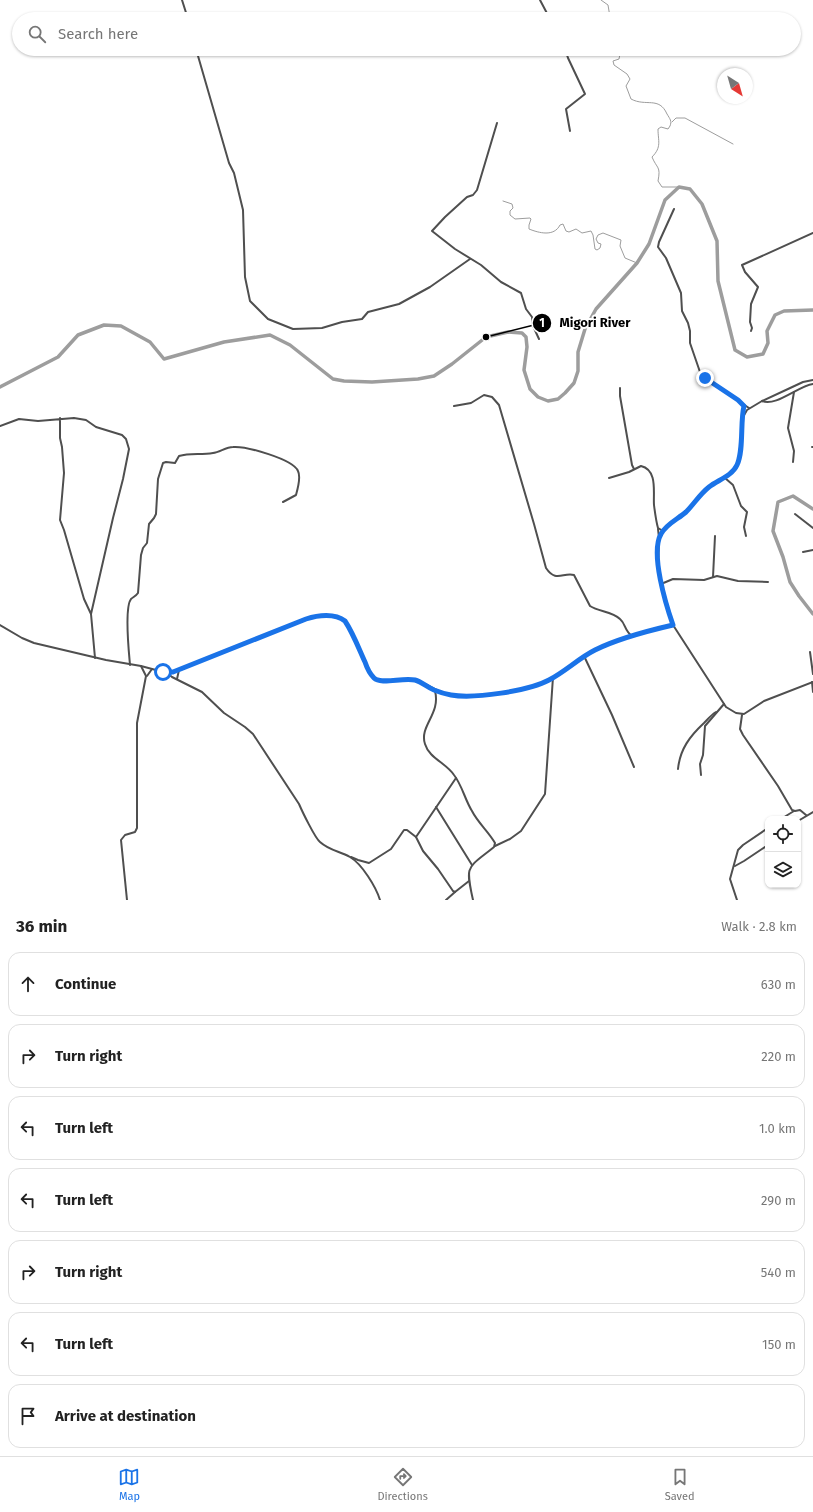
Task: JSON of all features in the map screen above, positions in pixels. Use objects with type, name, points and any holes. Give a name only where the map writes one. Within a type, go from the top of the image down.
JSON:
[{"type":"street","points":[[182,0],[186,12]]},
{"type":"street","points":[[540,0],[546,12]]},
{"type":"street","points":[[198,56],[229,163],[234,173],[243,210],[245,277],[250,301],[268,319],[293,329],[322,328],[342,322],[362,319],[368,312],[399,304],[430,287],[470,259]]},
{"type":"street","points":[[567,56],[585,94],[566,109],[570,131]]},
{"type":"street","points":[[497,123],[477,190],[474,194],[467,197],[432,230],[470,259],[481,265],[501,282],[520,293],[526,308],[532,317],[533,326],[539,339]]},
{"type":"street","points":[[674,209],[659,242],[658,248],[666,258],[682,293],[682,311],[688,323],[690,343],[699,370],[707,380],[749,408]]},
{"type":"street","points":[[751,331],[751,304],[758,287],[745,272],[742,265],[813,232]]},
{"type":"street","points":[[744,412],[762,401],[803,382],[813,380]]},
{"type":"street","points":[[762,401],[770,402],[805,386],[813,384]]},
{"type":"street","points":[[620,388],[626,434],[634,469]]},
{"type":"street","points":[[793,462],[794,451],[788,426],[794,392]]},
{"type":"street","points":[[454,406],[471,403],[483,396],[492,397],[497,402],[517,464],[546,568],[553,575],[574,575],[590,606],[618,617],[623,622],[627,632],[633,636]]},
{"type":"street","points":[[659,538],[663,531],[687,511],[708,488],[733,472],[737,465],[744,406]]},
{"type":"street","points":[[60,418],[60,438],[63,448],[64,473],[60,521],[84,599],[91,614]]},
{"type":"street","points":[[0,426],[19,419],[38,421],[70,418],[86,420],[96,428],[122,435],[127,442],[129,449],[91,614],[95,658]]},
{"type":"street","points":[[130,665],[127,632],[129,605],[130,600],[138,593],[140,555],[148,542],[149,524],[155,517],[158,479],[163,463],[176,463],[179,456],[212,453],[232,447],[272,455],[293,466],[299,472],[296,495],[284,502]]},
{"type":"street","points":[[609,478],[643,466],[652,476],[659,538],[658,572],[673,625],[724,704],[733,711],[742,714],[747,713],[764,701],[812,682],[813,692]]},
{"type":"street","points":[[725,478],[733,485],[741,506],[748,512],[744,528],[746,536]]},
{"type":"street","points":[[795,514],[813,528]]},
{"type":"street","points":[[658,529],[663,531]]},
{"type":"street","points":[[713,577],[715,536]]},
{"type":"street","points":[[803,552],[813,550]]},
{"type":"street","points":[[661,584],[673,580],[704,580],[720,576],[740,582],[768,582]]},
{"type":"street","points":[[167,673],[179,670],[306,619],[320,615],[334,616],[345,621],[368,669],[375,679],[383,682],[399,679],[416,680],[440,692],[459,696],[485,694],[544,683],[584,656],[606,645],[673,625]]},
{"type":"street","points":[[0,625],[34,643],[95,658],[141,666],[167,673],[194,687],[206,695],[224,712],[253,734],[299,804],[318,840],[332,851],[370,863],[391,849],[404,830],[407,830],[416,837],[423,851],[431,859],[455,892]]},
{"type":"street","points":[[810,652],[813,674]]},
{"type":"street","points":[[584,656],[612,715],[634,767]]},
{"type":"street","points":[[141,666],[146,676]]},
{"type":"street","points":[[127,900],[121,840],[125,835],[134,832],[137,828],[137,723],[146,676],[152,669]]},
{"type":"street","points":[[177,679],[179,670]]},
{"type":"street","points":[[473,900],[469,880],[469,871],[472,865],[495,846],[510,839],[521,831],[545,794],[553,677]]},
{"type":"street","points":[[435,690],[436,698],[433,715],[424,732],[424,742],[431,754],[452,771],[473,813],[491,837],[495,846]]},
{"type":"street","points":[[436,698],[440,692]]},
{"type":"street","points":[[678,769],[679,758],[689,738],[694,731],[724,704]]},
{"type":"street","points":[[701,775],[700,764],[703,755],[705,728],[707,723],[717,711]]},
{"type":"street","points":[[742,714],[740,729],[743,735],[768,770],[794,811]]},
{"type":"street","points":[[416,837],[456,778]]},
{"type":"street","points":[[436,807],[472,865]]},
{"type":"street","points":[[786,816],[794,811],[800,810],[806,815]]},
{"type":"street","points":[[801,819],[813,812]]},
{"type":"street","points":[[737,900],[730,882],[739,848],[765,830]]},
{"type":"street","points":[[735,866],[744,862],[765,847]]},
{"type":"street","points":[[346,856],[353,859],[372,881],[380,900]]},
{"type":"street","points":[[446,900],[469,880]]},
{"type":"waterway","points":[[601,0],[608,5],[609,12]]},
{"type":"waterway","points":[[620,56],[619,59],[613,61],[614,65],[627,74],[630,79],[626,86],[631,99],[660,105],[670,120],[671,124],[668,129],[661,127],[658,129],[658,147],[652,157],[659,170],[658,181],[662,187],[679,187]]},
{"type":"waterway","points":[[672,122],[676,118],[685,118],[733,144]]},
{"type":"waterway","points":[[0,387],[58,357],[78,335],[104,325],[121,326],[150,342],[164,359],[224,342],[270,335],[290,345],[333,379],[372,382],[418,379],[434,376],[452,364],[486,337],[508,332],[522,333],[526,337],[527,347],[524,370],[530,389],[538,397],[548,401],[558,399],[574,383],[578,371],[578,352],[585,329],[596,309],[637,263],[649,244],[665,200],[679,187],[690,189],[702,204],[717,241],[718,281],[735,350],[747,357],[763,354],[768,343],[767,331],[775,315],[784,311],[813,310]]},
{"type":"waterway","points":[[503,201],[512,204],[513,208],[510,211],[510,215],[515,219],[531,219],[529,229],[542,233],[550,233],[563,224],[566,231],[569,232],[576,229],[582,233],[591,231],[595,249],[597,250],[600,248],[601,244],[598,243],[596,239],[598,235],[603,233],[621,240],[620,246],[625,258],[637,263]]},
{"type":"waterway","points":[[813,509],[793,496],[778,502],[773,531],[783,557],[790,582],[813,614]]},
{"type":"place","name":"Migori River","points":[[486,337]]},
{"type":"route","points":[[163,672],[173,672],[315,616],[334,616],[345,621],[370,674],[378,681],[383,682],[399,679],[410,679],[421,682],[435,690],[447,694],[469,696],[510,691],[544,683],[597,649],[673,625],[659,576],[659,538],[662,532],[687,511],[705,490],[733,472],[739,457],[744,406],[738,400],[705,378]]}]
